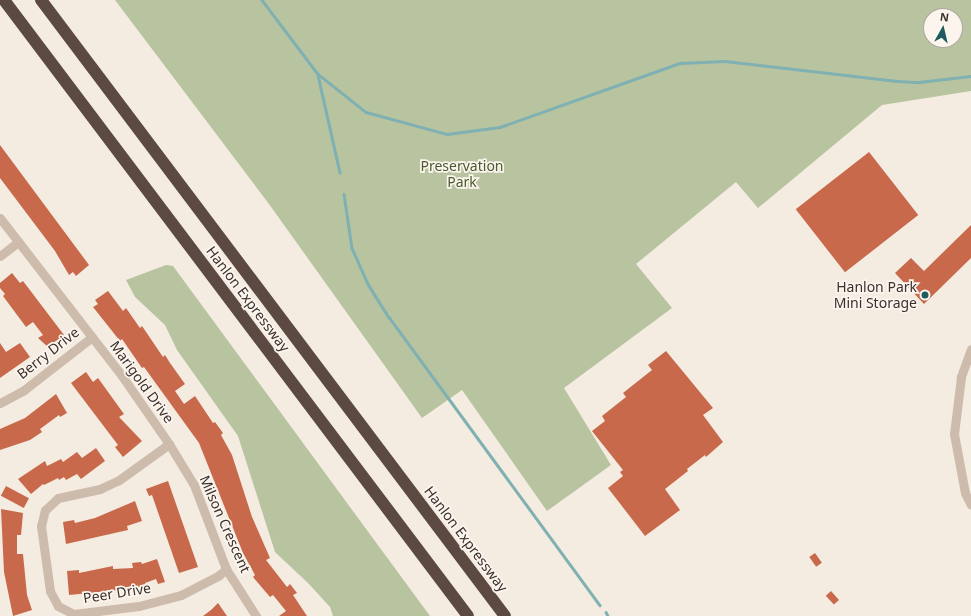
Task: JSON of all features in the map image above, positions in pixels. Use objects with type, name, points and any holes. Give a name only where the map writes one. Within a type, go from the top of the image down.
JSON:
[{"type":"highway","name":"Hanlon Expressway","points":[[4,0],[468,616]]},
{"type":"highway","name":"Hanlon Expressway","points":[[41,0],[505,616]]},
{"type":"street","points":[[0,218],[92,337]]},
{"type":"street","points":[[0,256],[18,242]]},
{"type":"street","name":"Berry Drive","points":[[0,403],[24,390],[92,337]]},
{"type":"street","name":"Marigold Drive","points":[[92,337],[169,444]]},
{"type":"street","points":[[971,349],[961,377],[954,434],[965,493],[971,505]]},
{"type":"street","name":"Milson Crescent","points":[[169,444],[194,486],[226,569],[256,616]]},
{"type":"street","name":"Peer Drive","points":[[169,444],[120,480],[100,488],[58,498],[44,510],[41,526],[50,591],[58,606],[74,614],[139,606],[181,595],[218,576],[226,569]]},
{"type":"green space","name":"Preservation Park","points":[[115,0],[971,0],[971,91],[882,105],[758,208],[736,182],[636,264],[672,308],[564,388],[611,465],[547,511],[462,390],[422,418],[269,204]]},
{"type":"green space","points":[[166,265],[173,266],[430,616],[333,616],[330,607],[309,584],[275,552],[238,436],[177,350],[165,325],[135,297],[126,280]]},
{"type":"building","points":[[0,145],[89,265],[76,276],[73,272],[69,275],[55,251],[0,178]]},
{"type":"building","points":[[869,152],[918,215],[845,272],[796,209]]},
{"type":"building","points":[[971,225],[971,258],[924,304],[895,273],[911,258],[924,271]]},
{"type":"building","points":[[12,273],[20,283],[23,281],[64,335],[48,347],[38,338],[43,335],[33,322],[26,327],[3,296],[5,294],[0,288],[0,283]]},
{"type":"building","points":[[108,291],[123,311],[126,308],[140,328],[142,326],[163,357],[165,355],[185,384],[175,391],[184,404],[195,396],[213,423],[215,422],[223,433],[221,435],[232,455],[252,517],[270,558],[266,560],[287,587],[290,584],[297,593],[293,595],[307,616],[279,616],[286,611],[273,595],[270,597],[253,577],[255,575],[243,553],[199,443],[144,367],[142,368],[122,339],[120,341],[93,307],[98,304],[95,300]]},
{"type":"building","points":[[0,343],[6,352],[20,343],[30,357],[0,378]]},
{"type":"building","points":[[666,351],[713,408],[703,415],[723,442],[706,457],[705,455],[687,469],[688,471],[665,489],[680,510],[645,536],[608,488],[623,476],[620,472],[623,470],[592,431],[605,421],[602,416],[626,397],[623,393],[652,370],[648,365]]},
{"type":"building","points":[[86,372],[93,382],[98,378],[124,414],[119,417],[142,441],[123,457],[115,447],[118,445],[71,383]]},
{"type":"building","points":[[56,394],[67,413],[60,417],[59,415],[40,429],[42,432],[30,440],[0,450],[0,429],[25,418]]},
{"type":"building","points":[[96,448],[105,461],[81,479],[77,474],[66,480],[64,477],[59,480],[58,478],[44,485],[43,484],[31,494],[18,479],[45,461],[47,466],[61,459],[63,462],[77,452],[82,458]]},
{"type":"building","points":[[168,481],[198,567],[179,573],[152,495],[149,496],[146,489]]},
{"type":"building","points":[[6,486],[29,498],[24,508],[1,496]]},
{"type":"building","points":[[135,501],[142,521],[127,526],[128,530],[66,544],[63,522],[74,520],[75,523],[95,518]]},
{"type":"building","points":[[1,509],[23,513],[21,535],[17,535],[17,554],[23,554],[27,595],[32,610],[13,616],[4,572]]},
{"type":"building","points":[[815,553],[822,563],[816,567],[809,557]]},
{"type":"building","points":[[157,559],[165,582],[158,584],[156,579],[145,583],[145,586],[129,589],[69,595],[67,571],[79,570],[79,573],[113,566],[113,569],[133,568],[132,563],[141,562],[142,564]]},
{"type":"building","points":[[831,591],[839,600],[834,605],[826,596]]},
{"type":"building","points":[[218,603],[227,616],[203,616],[211,610]]},
{"type":"waterway","points":[[262,0],[318,74],[366,112],[447,134],[500,127],[680,63],[725,61],[897,81],[919,82],[971,76]]},
{"type":"waterway","points":[[318,75],[340,173]]},
{"type":"waterway","points":[[344,194],[352,248],[368,284],[389,317],[600,605]]},
{"type":"waterway","points":[[606,612],[608,616]]},
{"type":"place","name":"Hanlon Park Mini Storage","points":[[925,295]]}]
